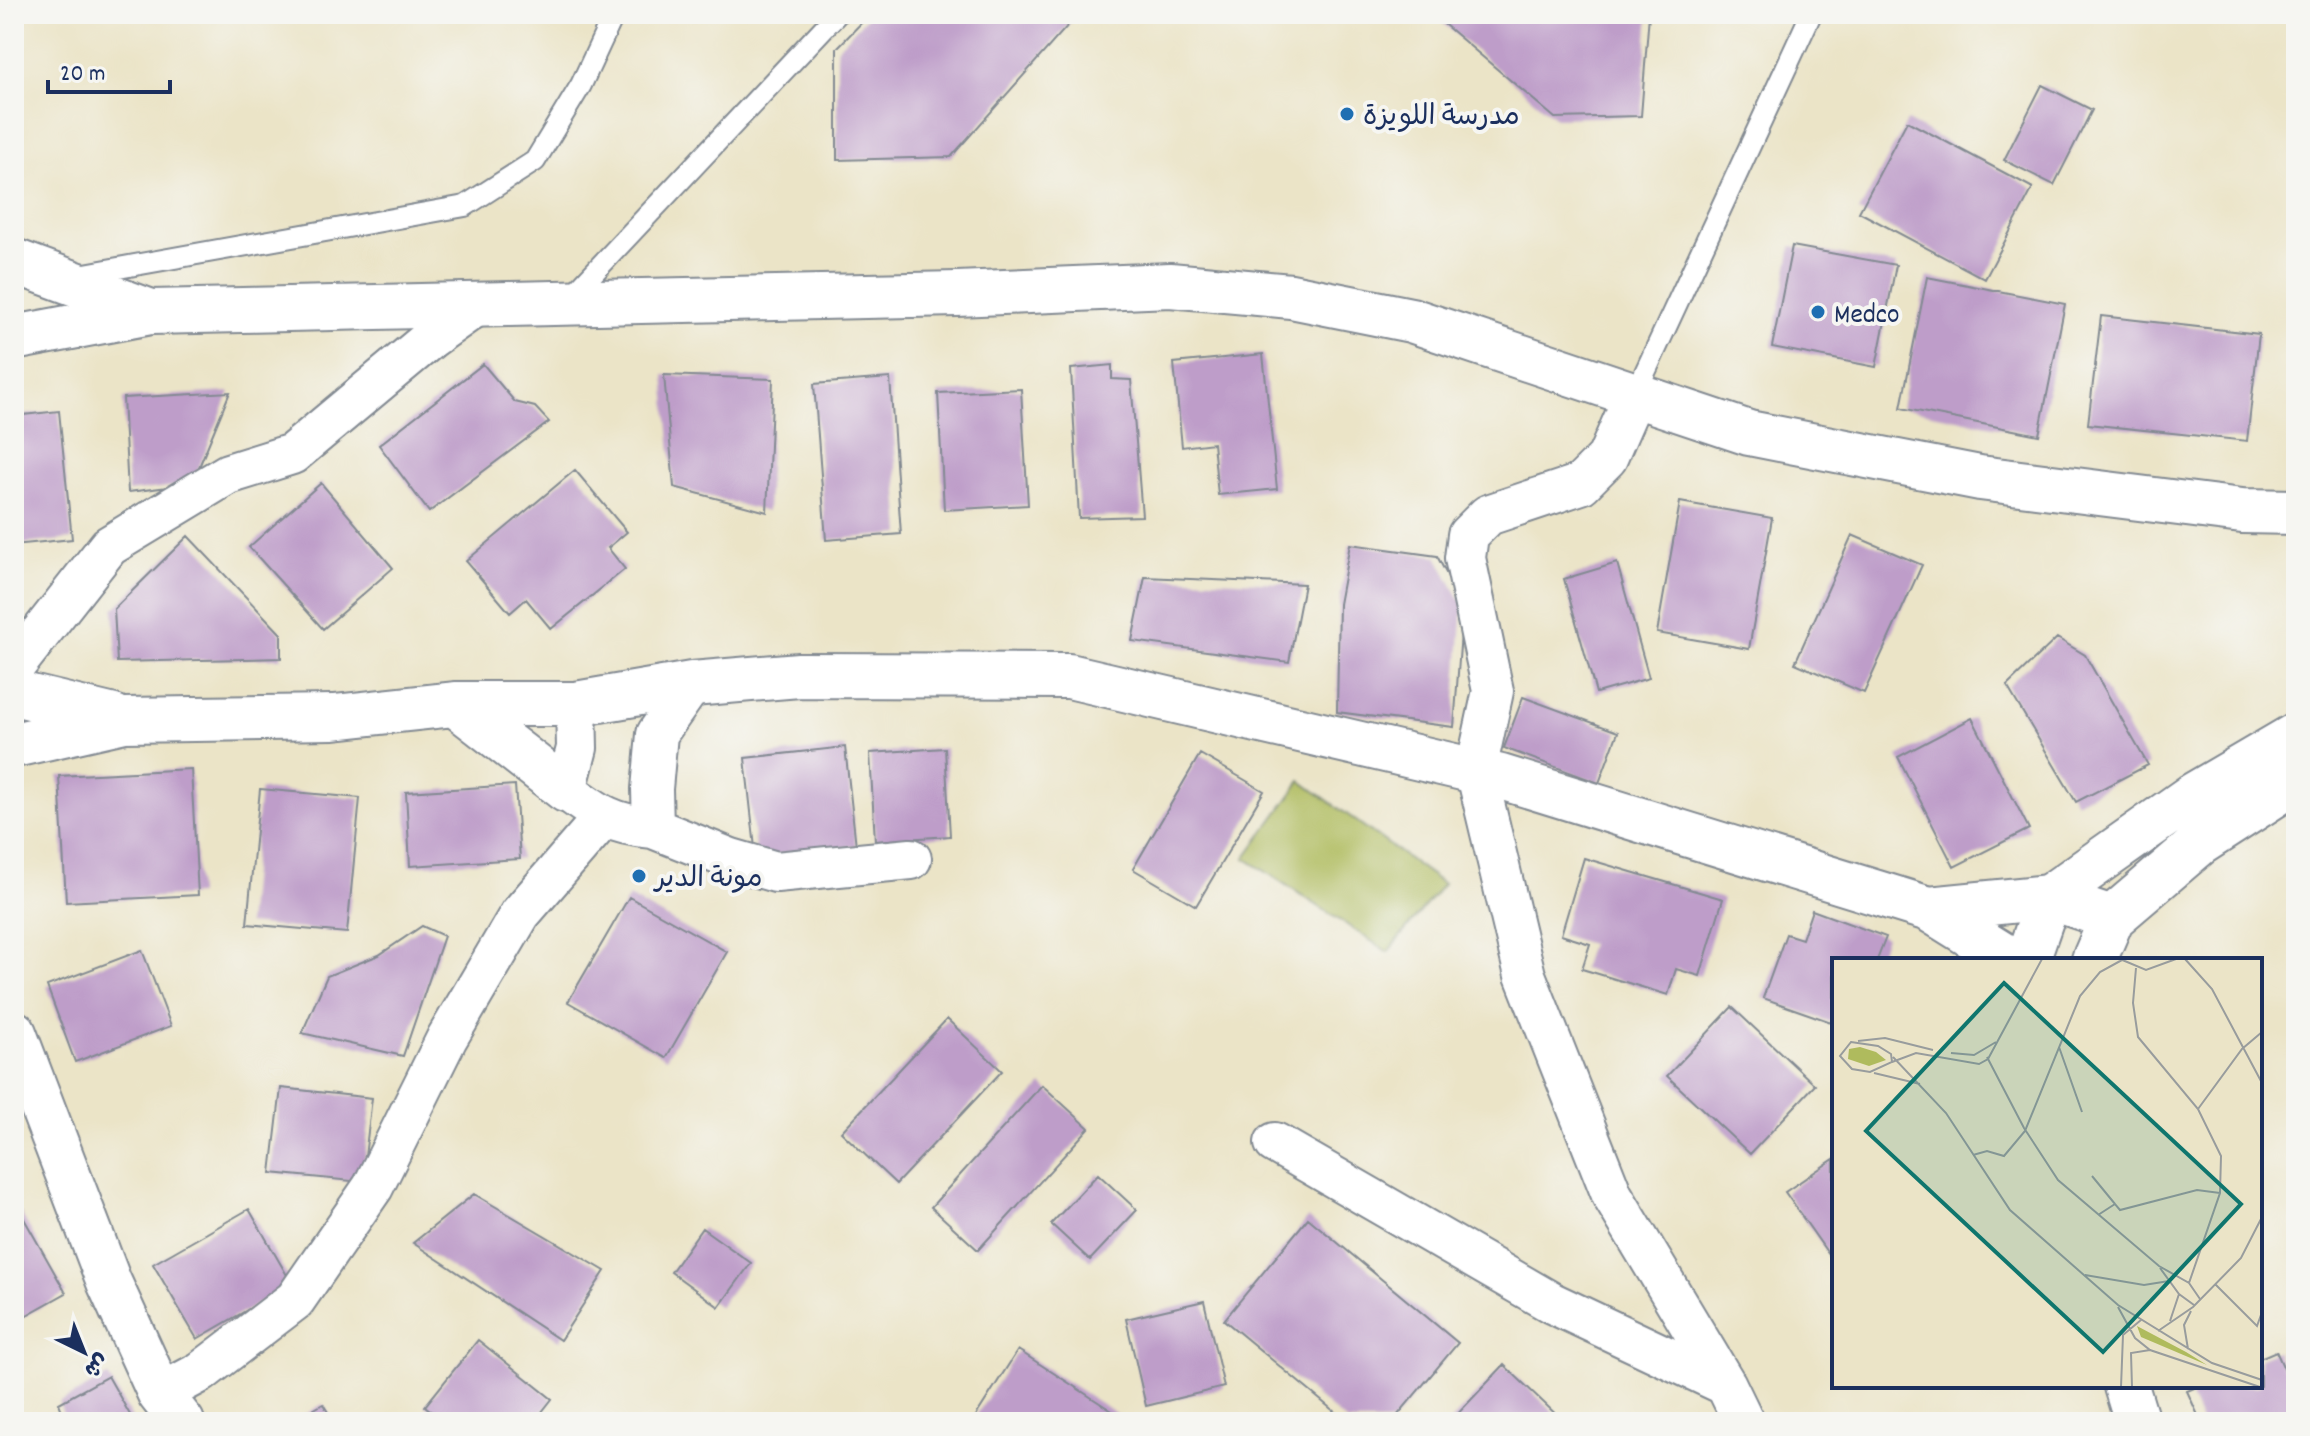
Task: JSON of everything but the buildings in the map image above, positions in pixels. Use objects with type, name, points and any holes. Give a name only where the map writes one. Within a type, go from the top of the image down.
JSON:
[{"type":"main road","points":[[14,261],[151,312]]},
{"type":"main road","points":[[14,338],[151,312],[957,294],[1170,285],[1291,296],[1411,320],[1749,433],[1980,478],[2242,511],[2296,512]]},
{"type":"main road","points":[[2242,511],[2296,481]]},
{"type":"main road","points":[[14,745],[124,720],[334,717],[455,704],[576,704],[692,684],[817,674],[1069,676],[1476,770],[1929,909],[2008,958]]},
{"type":"main road","points":[[14,693],[124,720]]},
{"type":"main road","points":[[455,704],[566,790]]},
{"type":"main road","points":[[2028,958],[2049,897],[2192,796],[2296,735]]},
{"type":"main road","points":[[2095,958],[2112,918],[2200,843],[2296,781]]},
{"type":"main road","points":[[1929,909],[2049,897],[2112,918]]},
{"type":"main road","points":[[14,1033],[109,1282],[171,1408]]},
{"type":"main road","points":[[2127,1388],[2137,1422]]},
{"type":"street","points":[[14,667],[109,546],[228,474],[292,454],[431,338],[479,304]]},
{"type":"street","points":[[1635,394],[1607,458],[1581,484],[1488,515],[1468,535],[1465,558],[1493,691],[1476,770],[1525,975],[1612,1195],[1726,1385],[1744,1422]]},
{"type":"street","points":[[653,828],[652,789],[657,734],[692,684]]},
{"type":"street","points":[[576,704],[577,748],[566,790],[603,818],[627,826],[653,828],[731,859],[776,872],[911,859]]},
{"type":"street","points":[[652,789],[731,859]]},
{"type":"street","points":[[171,1408],[201,1372],[295,1300],[373,1187],[447,1038],[520,914],[603,818]]},
{"type":"street","points":[[1275,1143],[1552,1303],[1726,1385]]},
{"type":"lane","points":[[60,279],[465,206],[535,161],[581,85],[614,14]]},
{"type":"lane","points":[[567,301],[837,14]]},
{"type":"lane","points":[[1635,394],[1811,14]]},
{"type":"green space","points":[[1301,781],[1443,884],[1388,952],[1245,858]]},
{"type":"place","name":"مدرسة اللويزة","points":[[1347,114]]},
{"type":"place","name":"Medco","points":[[1818,312]]},
{"type":"place","name":"مونة الدير","points":[[639,876]]}]
